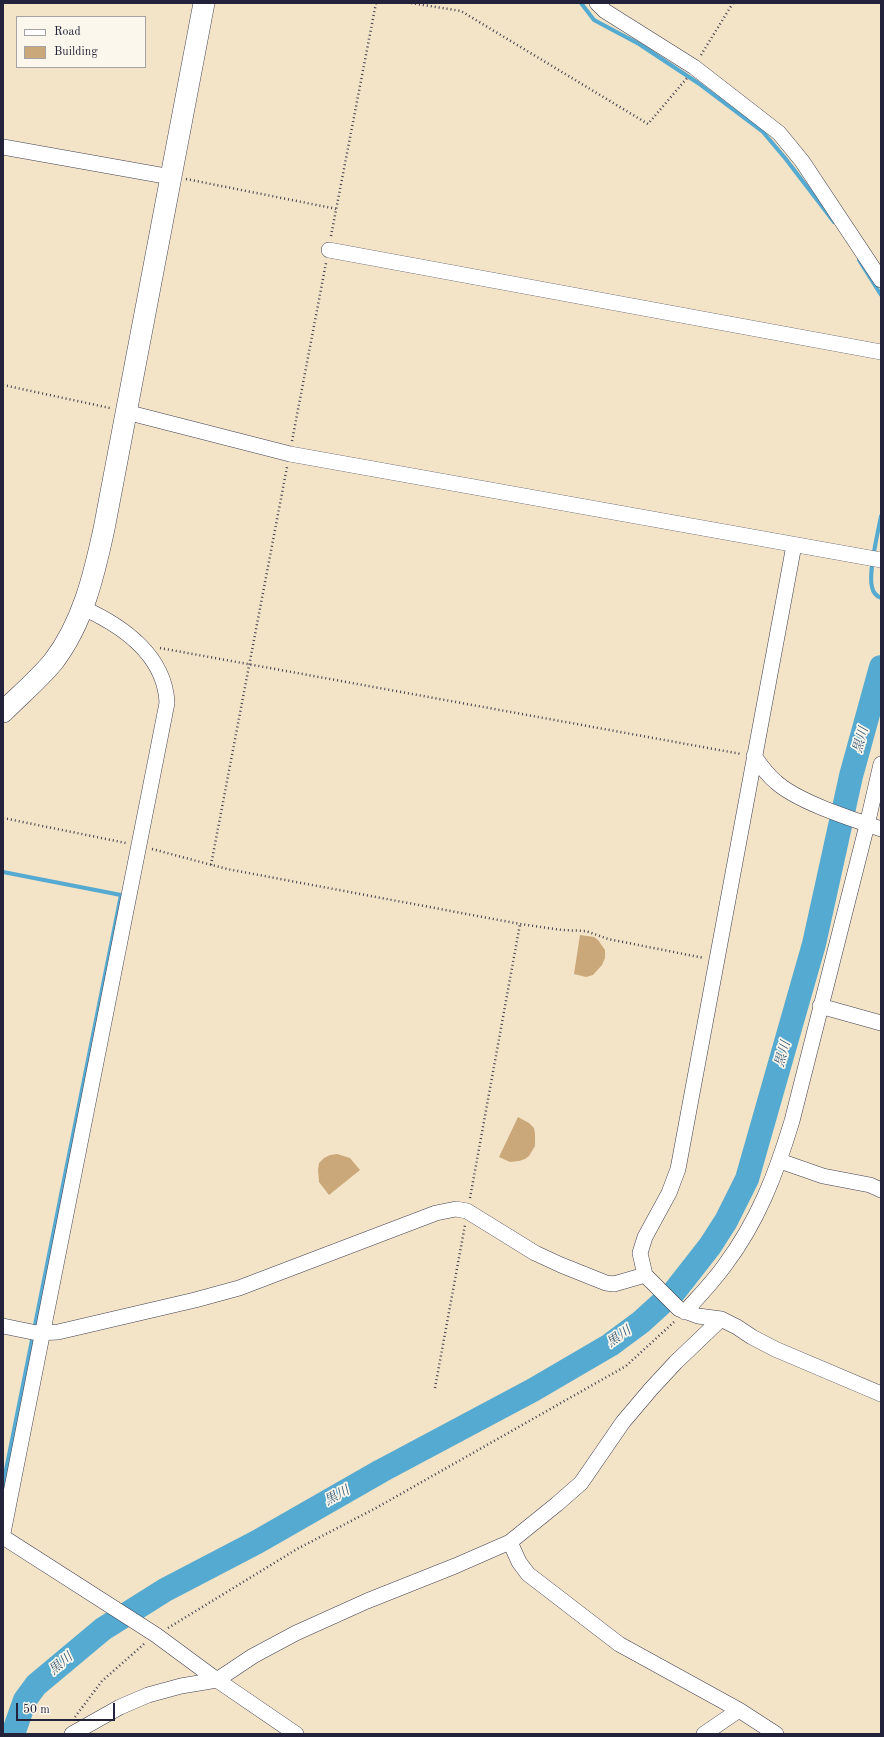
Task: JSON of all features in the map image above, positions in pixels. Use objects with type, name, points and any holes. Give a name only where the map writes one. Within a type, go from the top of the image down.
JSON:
[{"type":"street","points":[[3,712],[42,675],[54,661],[83,608],[90,588],[100,549],[204,3]]},
{"type":"street","points":[[597,3],[605,10],[694,67],[768,123],[790,145],[881,280]]},
{"type":"street","points":[[3,147],[171,176]]},
{"type":"street","points":[[329,250],[881,352]]},
{"type":"street","points":[[126,412],[290,454],[875,559]]},
{"type":"street","points":[[794,544],[678,1169],[669,1193],[645,1237],[640,1253],[648,1276],[682,1311],[698,1316],[721,1319],[775,1349],[881,1394]]},
{"type":"street","points":[[3,1533],[140,846],[167,703],[163,679],[140,644],[112,623],[83,608]]},
{"type":"street","points":[[754,756],[764,771],[777,784],[795,795],[870,826]]},
{"type":"street","points":[[682,1311],[724,1266],[738,1245],[760,1207],[780,1161],[792,1122],[820,1006],[870,826],[881,764]]},
{"type":"street","points":[[820,1006],[881,1023]]},
{"type":"street","points":[[780,1161],[823,1176],[870,1185],[881,1190]]},
{"type":"street","points":[[3,1326],[37,1334],[69,1330],[216,1294],[264,1280],[436,1213],[456,1209],[468,1211],[535,1253],[601,1281],[614,1284],[648,1276]]},
{"type":"street","points":[[72,1727],[148,1695],[181,1686],[217,1680],[253,1656],[329,1618],[510,1542],[581,1483],[619,1427],[651,1389],[676,1362],[721,1319]]},
{"type":"street","points":[[3,1537],[156,1634],[217,1680],[296,1734]]},
{"type":"street","points":[[510,1542],[519,1562],[528,1574],[619,1644],[739,1710],[776,1734]]},
{"type":"street","points":[[704,1734],[739,1710]]},
{"type":"path","points":[[211,866],[376,3]]},
{"type":"path","points":[[411,3],[461,11],[648,124],[684,84],[733,3]]},
{"type":"path","points":[[171,176],[337,209]]},
{"type":"path","points":[[3,385],[126,412]]},
{"type":"path","points":[[140,644],[754,756]]},
{"type":"path","points":[[3,818],[140,846],[211,866],[520,924],[562,930],[586,931],[608,939],[716,961]]},
{"type":"path","points":[[435,1388],[520,924]]},
{"type":"path","points":[[72,1727],[102,1681],[156,1634],[297,1549],[376,1508],[626,1366],[682,1311]]},
{"type":"building","points":[[580,935],[594,937],[605,950],[605,958],[602,965],[593,975],[586,977],[574,974]]},
{"type":"building","points":[[518,1117],[529,1123],[534,1128],[535,1146],[529,1156],[525,1159],[510,1162],[499,1157]]},
{"type":"building","points":[[337,1154],[350,1158],[360,1170],[329,1195],[319,1182],[319,1163],[330,1155]]},
{"type":"waterway","points":[[581,3],[594,20],[639,44],[698,83],[763,132],[834,222]]},
{"type":"waterway","points":[[859,260],[881,295]]},
{"type":"waterway","points":[[881,516],[871,572],[872,587],[874,592],[881,598]]},
{"type":"waterway","name":"黒川","points":[[13,1734],[25,1700],[36,1685],[103,1629],[165,1590],[257,1542],[381,1471],[533,1390],[610,1345],[641,1322],[674,1292],[710,1246],[726,1221],[747,1179],[814,944],[851,776],[881,667]]},
{"type":"waterway","points":[[3,872],[121,895],[3,1485]]}]
